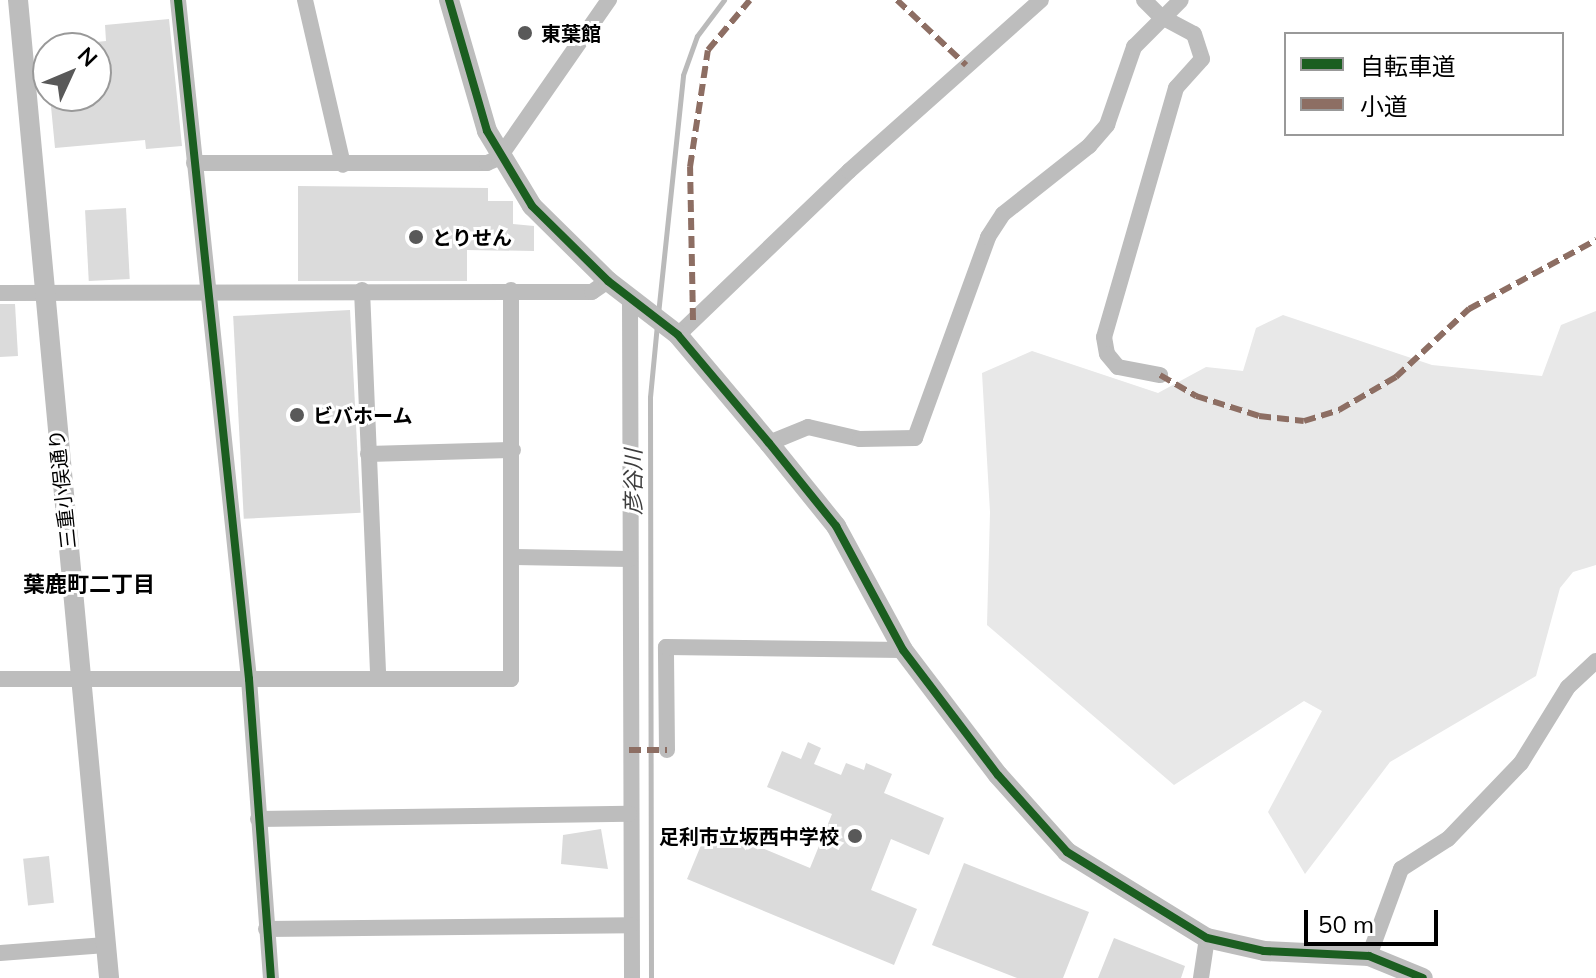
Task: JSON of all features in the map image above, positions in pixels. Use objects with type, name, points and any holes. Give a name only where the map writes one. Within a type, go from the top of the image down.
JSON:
[{"type":"street","name":"三重小俣通り","points":[[18,0],[109,978]]},
{"type":"street","points":[[178,0],[205,290],[249,679],[271,978]]},
{"type":"street","points":[[305,0],[343,165]]},
{"type":"street","points":[[449,0],[477,104],[499,158],[557,234],[636,305],[674,332],[769,443],[836,526],[903,650],[998,775],[1067,852],[1207,938],[1264,951],[1369,956],[1423,978]]},
{"type":"street","points":[[194,163],[476,166],[499,158],[609,0]]},
{"type":"street","points":[[674,332],[1041,0]]},
{"type":"street","points":[[1144,0],[1160,16],[1194,34],[1202,59],[1176,88],[1104,337],[1107,354],[1118,367],[1160,375]]},
{"type":"street","points":[[769,443],[808,427],[860,439],[915,438],[988,237],[1003,214],[1089,146],[1107,125],[1134,47],[1160,16],[1181,0]]},
{"type":"street","points":[[0,293],[205,290],[592,292],[608,281]]},
{"type":"street","points":[[362,290],[378,679]]},
{"type":"street","points":[[0,679],[511,679],[514,557],[511,290]]},
{"type":"street","points":[[632,978],[630,559],[636,305]]},
{"type":"street","points":[[368,454],[513,450]]},
{"type":"street","points":[[514,557],[630,559]]},
{"type":"street","points":[[667,750],[666,647],[903,650]]},
{"type":"street","points":[[1369,956],[1401,869],[1448,839],[1521,763],[1568,687],[1596,661]]},
{"type":"street","points":[[258,819],[629,814]]},
{"type":"street","points":[[266,929],[631,925]]},
{"type":"street","points":[[1201,978],[1207,938]]},
{"type":"street","points":[[2,949],[106,945]]},
{"type":"shaded area","points":[[1596,311],[1596,565],[1573,572],[1560,588],[1536,676],[1390,762],[1305,874],[1268,812],[1322,711],[1304,701],[1174,785],[987,625],[990,512],[982,373],[1032,351],[1158,393],[1206,367],[1243,371],[1256,328],[1283,315],[1432,365],[1542,376],[1561,325]]},
{"type":"building","points":[[169,19],[182,146],[146,149],[145,140],[55,148],[52,112],[112,112],[112,32],[105,32],[105,25]]},
{"type":"building","name":"とりせん","points":[[298,186],[488,188],[488,201],[513,201],[513,224],[534,226],[534,251],[467,250],[467,281],[298,281]]},
{"type":"building","points":[[126,208],[130,279],[89,281],[85,210]]},
{"type":"building","points":[[0,304],[15,304],[18,356],[0,357]]},
{"type":"building","name":"ビバホーム","points":[[350,310],[361,513],[244,519],[233,316]]},
{"type":"building","points":[[808,742],[821,748],[814,764],[841,775],[846,763],[864,770],[866,763],[892,774],[884,793],[944,818],[929,855],[891,839],[871,890],[917,909],[894,965],[687,879],[709,826],[810,868],[832,814],[767,787],[782,751],[801,759]]},
{"type":"building","points":[[601,829],[608,869],[561,864],[563,835]]},
{"type":"building","points":[[49,856],[54,903],[28,905],[23,859]]},
{"type":"building","points":[[964,863],[1089,912],[1063,978],[1017,978],[932,945]]},
{"type":"building","points":[[1114,938],[1185,966],[1181,978],[1098,978]]},
{"type":"waterway","name":"彦谷川","points":[[658,314],[683,75],[697,36],[724,0]]},
{"type":"waterway","name":"彦谷川","points":[[651,978],[650,397],[657,324]]},
{"type":"marked path","points":[[693,320],[690,167],[708,50],[750,0]]},
{"type":"marked path","points":[[897,0],[966,65]]},
{"type":"marked path","points":[[1160,375],[1196,396],[1259,416],[1304,421],[1339,410],[1396,377],[1469,309],[1596,240]]},
{"type":"marked path","points":[[629,750],[667,750]]},
{"type":"cycle path","points":[[178,0],[249,679],[271,978]]},
{"type":"cycle path","points":[[449,0],[487,131],[532,206],[608,281],[678,335],[769,443],[836,526],[903,650],[998,775],[1067,852],[1207,938],[1264,951],[1369,956],[1423,978]]},
{"type":"place","name":"東葉館","points":[[525,33]]},
{"type":"place","name":"とりせん","points":[[416,237]]},
{"type":"place","name":"ビバホーム","points":[[297,415]]},
{"type":"place","name":"足利市立坂西中学校","points":[[855,836]]},
{"type":"district","name":"葉鹿町二丁目","points":[[89,585]]}]
